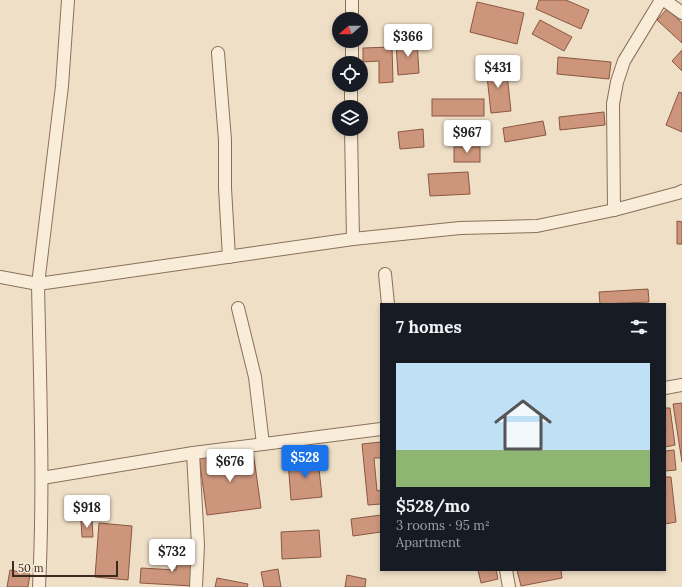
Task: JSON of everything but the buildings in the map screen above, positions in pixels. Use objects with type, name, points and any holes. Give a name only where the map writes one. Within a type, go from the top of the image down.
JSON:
[{"type":"street","points":[[39,587],[42,478],[38,284],[62,86],[68,0]]},
{"type":"street","points":[[352,0],[352,12]]},
{"type":"street","points":[[614,210],[613,104],[617,82],[624,62],[663,0],[682,13]]},
{"type":"street","points":[[218,53],[225,140],[225,188],[229,257]]},
{"type":"street","points":[[351,136],[353,239]]},
{"type":"street","points":[[0,277],[38,284],[353,239],[460,228],[537,226],[614,210],[682,191]]},
{"type":"street","points":[[385,274],[388,303]]},
{"type":"street","points":[[238,308],[255,377],[263,444]]},
{"type":"street","points":[[666,388],[682,385]]},
{"type":"street","points":[[42,478],[193,453],[380,429]]},
{"type":"street","points":[[193,453],[198,545],[196,587]]},
{"type":"street","points":[[506,571],[509,587]]}]
